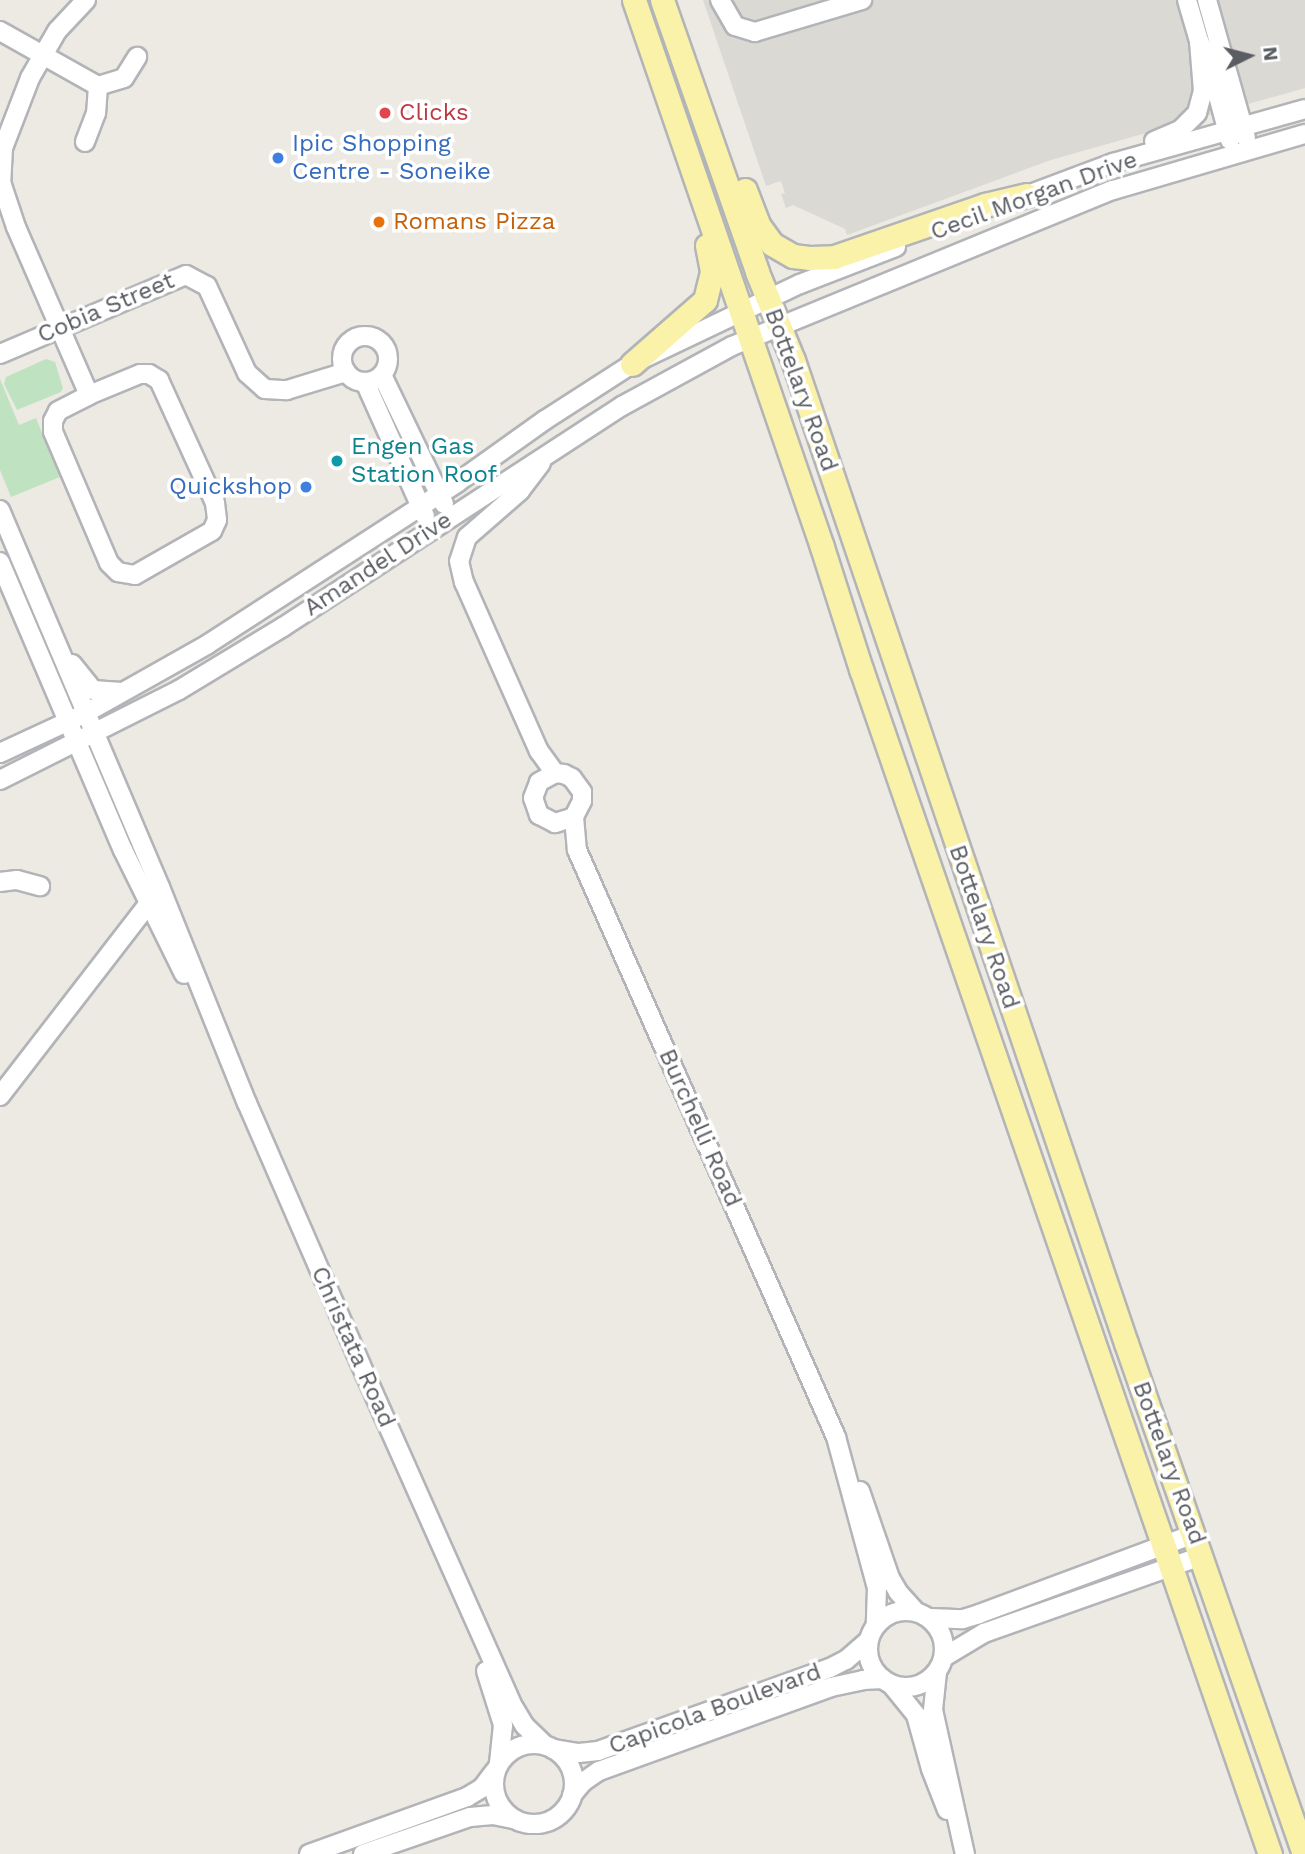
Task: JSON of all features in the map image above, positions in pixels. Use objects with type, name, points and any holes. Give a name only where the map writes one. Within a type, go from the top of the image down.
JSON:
[{"type":"main road","name":"Bottelary Road","points":[[634,0],[865,682],[1270,1854]]},
{"type":"main road","name":"Bottelary Road","points":[[664,5],[780,327],[1126,1343],[1304,1854]]},
{"type":"main road","points":[[664,5],[724,132],[759,226],[780,251],[809,258],[834,257],[985,205],[1027,195]]},
{"type":"main road","points":[[632,365],[705,300],[711,285],[710,256],[681,137]]},
{"type":"street","points":[[86,0],[42,54],[7,136],[0,173],[5,201],[89,396]]},
{"type":"street","points":[[720,0],[735,26],[755,32],[862,0]]},
{"type":"street","points":[[1187,0],[1199,41],[1235,129]]},
{"type":"street","points":[[1207,0],[1241,152]]},
{"type":"street","points":[[0,31],[98,86],[124,78],[137,57]]},
{"type":"street","points":[[1088,172],[1129,149],[1170,136],[1197,113],[1203,90],[1199,41]]},
{"type":"street","points":[[85,142],[96,113],[98,86]]},
{"type":"street","name":"Cecil Morgan Drive","points":[[741,311],[1088,172],[1305,109]]},
{"type":"street","name":"Cecil Morgan Drive","points":[[750,338],[1113,190],[1305,134]]},
{"type":"street","name":"Cobia Street","points":[[0,354],[186,275],[207,286],[242,365],[259,385],[281,391],[344,366]]},
{"type":"street","name":"Amandel Drive","points":[[0,753],[125,692],[236,626],[439,495],[545,420],[632,365],[741,311]]},
{"type":"street","points":[[374,378],[386,368],[388,353],[373,336],[351,339],[344,366],[374,378],[451,517]]},
{"type":"street","name":"Amandel Drive","points":[[0,780],[87,739],[179,690],[622,406],[750,338]]},
{"type":"street","points":[[140,374],[149,374],[159,380],[217,511],[212,531],[135,575],[118,572],[109,562],[53,432],[53,421],[58,411],[89,396],[140,374]]},
{"type":"street","points":[[374,378],[420,506],[432,530]]},
{"type":"street","points":[[544,457],[520,491],[467,537],[459,561],[464,582],[539,751],[555,773],[539,782],[533,798],[539,815],[555,823],[577,850]]},
{"type":"street","points":[[0,510],[84,713],[87,739]]},
{"type":"street","points":[[0,562],[67,722],[87,739]]},
{"type":"street","points":[[44,612],[76,672],[88,686],[104,692],[125,692]]},
{"type":"street","name":"Christata Road","points":[[87,739],[160,887],[247,1103],[519,1718],[549,1747]]},
{"type":"street","name":"Christata Road","points":[[87,739],[149,903],[247,1103]]},
{"type":"street","name":"Burchelli Road","points":[[555,773],[572,778],[582,792],[582,801],[574,817],[577,850],[836,1437],[877,1588],[873,1632]]},
{"type":"street","points":[[555,823],[574,817]]},
{"type":"street","points":[[0,882],[17,880],[40,886]]},
{"type":"street","points":[[0,1096],[160,887]]},
{"type":"street","name":"Burchelli Road","points":[[836,1437],[849,1456],[890,1578],[898,1592],[923,1615]]},
{"type":"street","points":[[958,1831],[931,1769],[916,1715],[869,1657],[873,1632],[890,1614],[923,1615],[949,1620],[979,1614],[1194,1534]]},
{"type":"street","points":[[887,1681],[916,1686],[940,1664],[984,1633],[1202,1556]]},
{"type":"street","name":"Christata Road","points":[[461,1591],[501,1715],[503,1745],[497,1767]]},
{"type":"street","points":[[923,1615],[941,1632],[940,1664],[933,1710],[965,1854]]},
{"type":"street","name":"Capicola Boulevard","points":[[549,1747],[579,1753],[598,1751],[830,1668],[846,1660],[873,1632]]},
{"type":"street","name":"Capicola Boulevard","points":[[572,1795],[583,1782],[599,1771],[831,1687],[863,1679],[887,1681]]},
{"type":"street","points":[[309,1854],[467,1797],[482,1787],[497,1767],[519,1746],[549,1747],[571,1769],[572,1795],[563,1811],[549,1821],[531,1824],[493,1815],[470,1817],[363,1854]]},
{"type":"street","points":[[497,1767],[496,1798],[513,1819]]},
{"type":"shaded area","points":[[703,0],[1305,0],[1305,88],[1051,160],[847,235],[845,229],[793,205],[786,208],[781,194],[785,193],[781,181],[766,186]]},
{"type":"green space","points":[[46,359],[55,362],[63,388],[61,392],[17,410],[4,384],[6,377]]},
{"type":"green space","points":[[0,379],[19,425],[36,418],[60,477],[11,497],[0,470]]},
{"type":"place","name":"Clicks","points":[[385,113]]},
{"type":"place","name":"Ipic Shopping Centre - Soneike","points":[[278,158]]},
{"type":"place","name":"Romans Pizza","points":[[379,222]]},
{"type":"place","name":"Engen Gas Station Roof","points":[[337,461]]},
{"type":"place","name":"Quickshop","points":[[306,487]]}]
